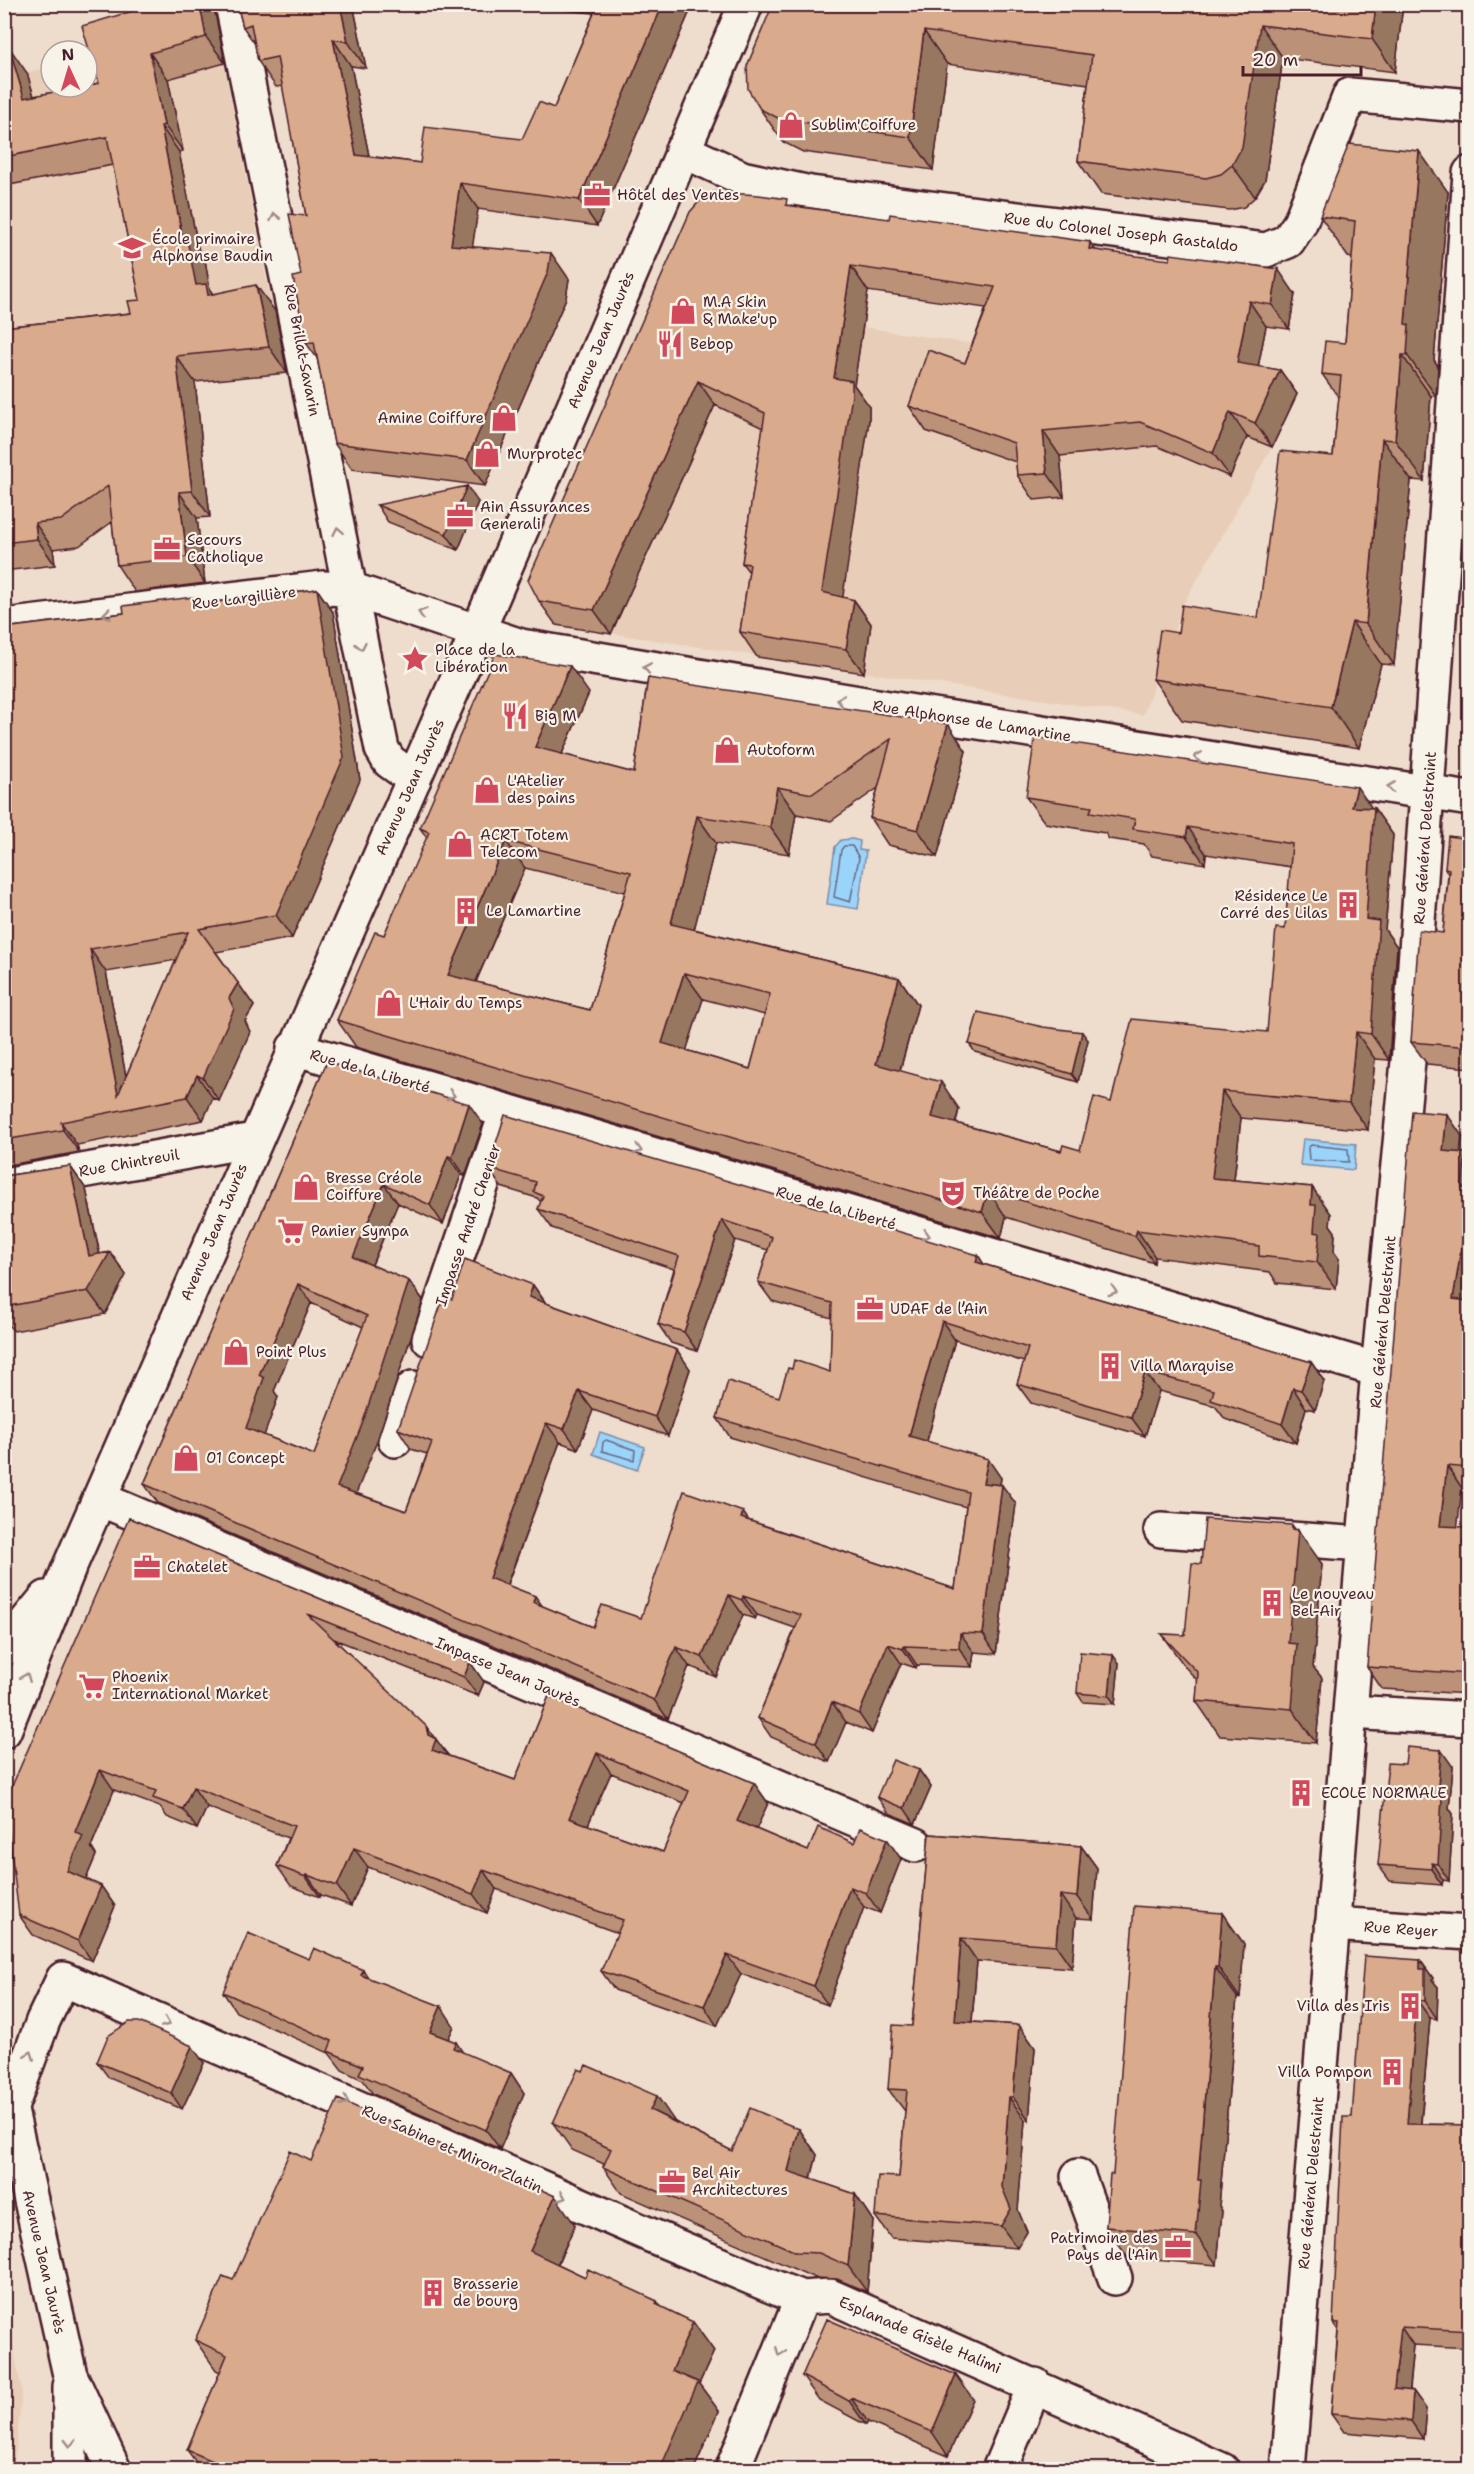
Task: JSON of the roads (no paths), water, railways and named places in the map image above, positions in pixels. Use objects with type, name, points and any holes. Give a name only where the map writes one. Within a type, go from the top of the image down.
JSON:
[{"type":"street","name":"Rue Brillat-Savarin","points":[[232,4],[382,749],[389,761],[414,779]]},
{"type":"street","name":"Avenue Jean Jaurès","points":[[4,1731],[69,1568],[294,1048],[478,632],[746,4]]},
{"type":"street","name":"Rue du Colonel Joseph Gastaldo","points":[[682,150],[742,178],[811,193],[1266,250],[1288,241],[1300,223],[1350,95],[1470,106]]},
{"type":"street","name":"Rue Général Delestraint","points":[[1288,2469],[1363,1544],[1409,1051],[1470,174]]},
{"type":"street","name":"Rue Largillière","points":[[4,626],[323,588],[350,589],[478,632]]},
{"type":"street","name":"Rue Alphonse de Lamartine","points":[[478,632],[521,646],[895,710],[1470,799]]},
{"type":"street","name":"Rue de la Liberté","points":[[294,1048],[1378,1370]]},
{"type":"street","name":"Impasse André Chenier","points":[[395,1440],[507,1111]]},
{"type":"street","name":"Rue Chintreuil","points":[[4,1185],[254,1140]]},
{"type":"street","name":"Impasse Jean Jaurès","points":[[100,1499],[916,1845]]},
{"type":"street","points":[[1161,1530],[1363,1544]]},
{"type":"street","name":"Avenue Jean Jaurès","points":[[4,1649],[15,1625],[69,1568]]},
{"type":"street","points":[[1350,1712],[1470,1719]]},
{"type":"street","name":"Rue Reyer","points":[[1332,1924],[1470,1933]]},
{"type":"street","name":"Rue Sabine et Miron Zlatin","points":[[7,2094],[63,1979],[639,2231],[802,2298]]},
{"type":"street","name":"Avenue Jean Jaurès","points":[[7,2094],[70,2375],[114,2469]]},
{"type":"street","points":[[1078,2176],[1115,2278]]},
{"type":"street","name":"Esplanade Gisèle Halimi","points":[[802,2298],[830,2296],[1222,2469]]},
{"type":"street","points":[[732,2469],[802,2298]]},
{"type":"street","name":"Avenue Jean Jaurès","points":[[70,2375],[70,2469]]},
{"type":"street","points":[[999,2469],[1035,2385]]},
{"type":"water","points":[[841,840],[860,841],[859,850],[866,851],[858,909],[827,904],[835,847]]},
{"type":"water","points":[[1303,1139],[1356,1144],[1354,1170],[1300,1165]]},
{"type":"water","points":[[600,1432],[645,1447],[637,1470],[593,1454]]},
{"type":"place","name":"Sublim'Coiffure","points":[[791,125]]},
{"type":"place","name":"Hôtel des Ventes","points":[[597,195]]},
{"type":"place","name":"École primaire Alphonse Baudin","points":[[132,248]]},
{"type":"place","name":"M.A Skin & Make'up","points":[[683,311]]},
{"type":"place","name":"Bebop","points":[[670,344]]},
{"type":"place","name":"Amine Coiffure","points":[[504,418]]},
{"type":"place","name":"Murprotec","points":[[487,454]]},
{"type":"place","name":"Ain Assurances Generali","points":[[460,516]]},
{"type":"place","name":"Secours Catholique","points":[[167,549]]},
{"type":"place","name":"Place de la Libération","points":[[415,659]]},
{"type":"place","name":"Big M","points":[[515,716]]},
{"type":"place","name":"Autoform","points":[[727,750]]},
{"type":"place","name":"L'Atelier des pains","points":[[487,790]]},
{"type":"place","name":"ACRT Totem Telecom","points":[[460,844]]},
{"type":"place","name":"Résidence Le Carré des Lilas","points":[[1348,905]]},
{"type":"place","name":"Le Lamartine","points":[[466,911]]},
{"type":"place","name":"L'Hair du Temps","points":[[389,1003]]},
{"type":"place","name":"Bresse Créole Coiffure","points":[[306,1187]]},
{"type":"place","name":"Théâtre de Poche","points":[[953,1193]]},
{"type":"place","name":"Panier Sympa","points":[[291,1231]]},
{"type":"place","name":"UDAF de l’Ain","points":[[870,1309]]},
{"type":"place","name":"Point Plus","points":[[236,1352]]},
{"type":"place","name":"Villa Marquise","points":[[1110,1366]]},
{"type":"place","name":"01 Concept","points":[[186,1458]]},
{"type":"place","name":"Chatelet","points":[[147,1567]]},
{"type":"place","name":"Le nouveau Bel-Air","points":[[1272,1603]]},
{"type":"place","name":"Phoenix International Market","points":[[92,1686]]},
{"type":"place","name":"ECOLE NORMALE","points":[[1301,1793]]},
{"type":"place","name":"Villa des Iris","points":[[1410,2006]]},
{"type":"place","name":"Villa Pompon","points":[[1392,2072]]},
{"type":"place","name":"Bel Air Architectures","points":[[672,2182]]},
{"type":"place","name":"Patrimoine des Pays de l'Ain","points":[[1178,2247]]},
{"type":"place","name":"Brasserie de bourg","points":[[433,2293]]}]
